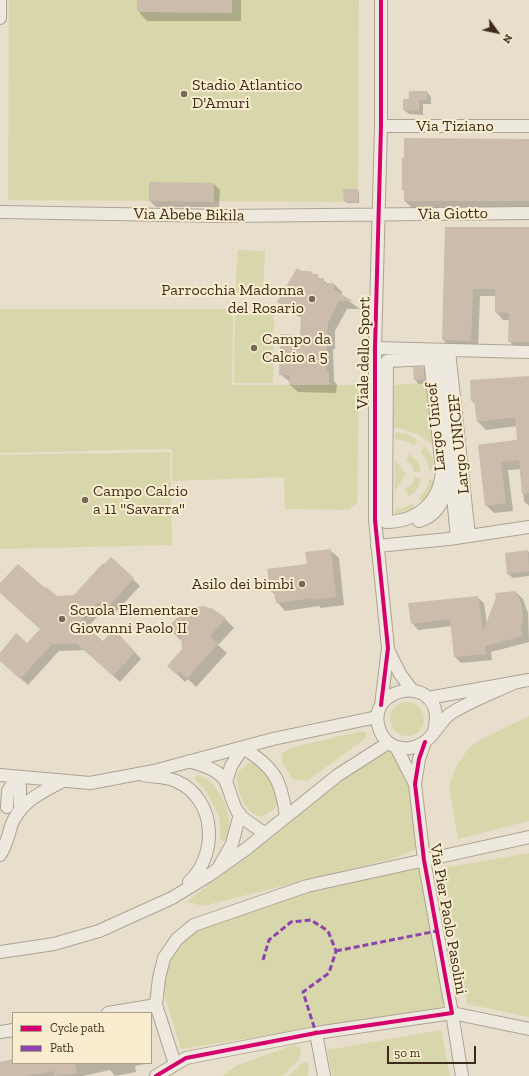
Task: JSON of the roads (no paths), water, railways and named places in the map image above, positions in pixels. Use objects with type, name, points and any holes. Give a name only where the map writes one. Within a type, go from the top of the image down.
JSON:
[{"type":"street","points":[[0,0],[0,18]]},
{"type":"street","name":"Viale dello Sport","points":[[379,711],[388,648],[375,530],[375,348],[381,126],[381,0]]},
{"type":"street","name":"Via Tiziano","points":[[381,126],[529,126]]},
{"type":"street","name":"Via Abebe Bikila","points":[[0,212],[223,216],[378,216]]},
{"type":"street","name":"Via Giotto","points":[[378,216],[529,213]]},
{"type":"street","points":[[375,348],[444,351],[529,352]]},
{"type":"street","name":"Largo UNICEF","points":[[444,351],[450,468],[463,537]]},
{"type":"street","name":"Largo UNICEF","points":[[444,351],[463,537]]},
{"type":"street","name":"Largo Unicef","points":[[430,359],[442,469],[440,485],[434,499],[423,511],[410,519],[394,522],[386,522],[386,427],[387,361],[430,359]]},
{"type":"street","name":"Largo UNICEF","points":[[375,530],[411,524],[424,520],[436,511],[443,500],[450,468]]},
{"type":"street","points":[[377,546],[463,537],[529,527]]},
{"type":"street","name":"Viale dello Sport","points":[[388,648],[400,674],[412,690]]},
{"type":"street","points":[[428,698],[529,680]]},
{"type":"street","points":[[434,731],[436,716],[434,707],[428,698],[412,690],[400,690],[389,695],[379,711],[381,735],[392,745],[414,748],[425,742],[450,715],[516,682]]},
{"type":"street","points":[[0,775],[62,782],[90,783],[138,774],[243,748],[379,711]]},
{"type":"street","name":"Via Pier Paolo Pasolini","points":[[156,1076],[186,1058],[316,1033],[452,1013],[424,860],[415,784],[419,759],[425,742]]},
{"type":"street","points":[[0,952],[54,944],[99,931],[172,898],[246,849],[338,775],[392,745]]},
{"type":"street","name":"Via Pier Paolo Pasolini","points":[[392,745],[415,784]]},
{"type":"street","points":[[243,748],[231,766],[226,782],[229,795],[240,814],[264,833]]},
{"type":"street","points":[[243,748],[262,760],[274,774],[281,788],[286,816]]},
{"type":"street","points":[[188,761],[206,766],[226,782]]},
{"type":"street","points":[[138,774],[176,781],[197,797],[206,815],[209,838],[205,860],[198,874],[172,898]]},
{"type":"street","points":[[7,807],[8,792],[17,777]]},
{"type":"street","points":[[17,777],[20,787],[20,811]]},
{"type":"street","points":[[0,855],[20,811],[35,795],[62,782]]},
{"type":"street","points":[[0,796],[7,807],[12,826]]},
{"type":"street","points":[[218,868],[232,844],[240,814]]},
{"type":"street","points":[[175,1064],[156,1005],[159,978],[164,958],[177,939],[194,925],[307,886],[529,837]]},
{"type":"street","points":[[114,1012],[156,1005]]},
{"type":"street","points":[[462,1076],[452,1013],[529,1029]]},
{"type":"street","points":[[0,1032],[12,1030]]},
{"type":"street","points":[[316,1033],[324,1076]]},
{"type":"place","name":"Stadio Atlantico D'Amuri","points":[[184,94]]},
{"type":"place","name":"Parrocchia Madonna del Rosario","points":[[312,299]]},
{"type":"place","name":"Campo da Calcio a 5","points":[[254,348]]},
{"type":"place","name":"Campo Calcio a 11 \"Savarra\"","points":[[85,500]]},
{"type":"place","name":"Asilo dei bimbi","points":[[302,584]]},
{"type":"place","name":"Scuola Elementare Giovanni Paolo II","points":[[62,619]]}]
